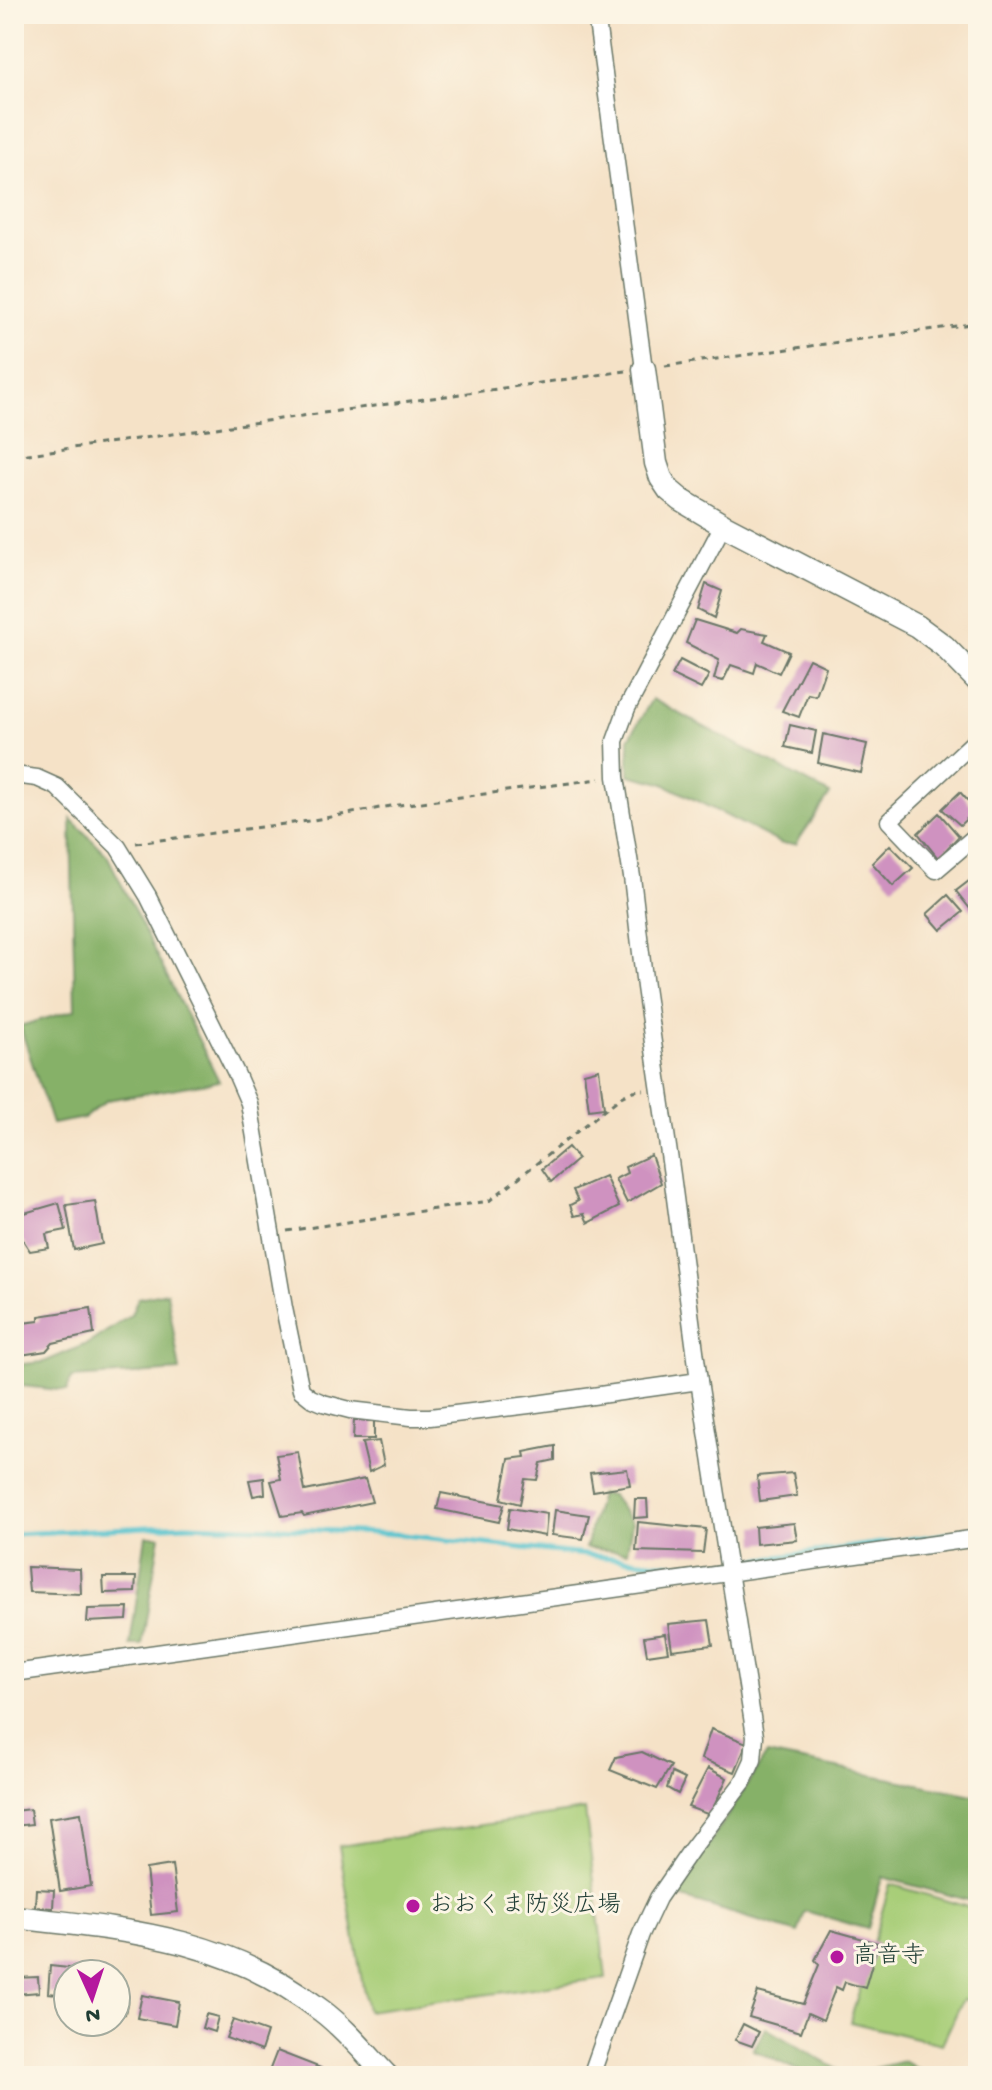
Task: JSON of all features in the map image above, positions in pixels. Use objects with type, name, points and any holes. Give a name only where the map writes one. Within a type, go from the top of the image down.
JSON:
[{"type":"street","points":[[596,14],[656,463],[661,478],[681,500],[723,525],[917,626],[944,646],[978,681]]},
{"type":"street","points":[[591,2076],[641,1934],[658,1898],[743,1782],[753,1760],[755,1736],[699,1381],[616,777],[615,741],[627,708],[723,525]]},
{"type":"street","points":[[978,738],[889,821],[936,870],[978,834]]},
{"type":"street","points":[[14,775],[37,778],[57,787],[118,847],[148,896],[236,1073],[249,1103],[301,1390],[323,1403],[350,1410],[430,1417],[699,1381]]},
{"type":"street","points":[[14,1673],[978,1538]]},
{"type":"street","points":[[14,1917],[157,1935],[240,1963],[277,1981],[322,2010],[387,2076]]},
{"type":"path","points":[[14,456],[978,323]]},
{"type":"path","points":[[118,847],[150,840],[308,821],[391,806],[616,777]]},
{"type":"path","points":[[272,1233],[489,1201],[621,1097],[633,1091],[659,1088]]},
{"type":"green space","points":[[652,699],[830,794],[796,844],[782,844],[662,783],[629,775],[629,739]]},
{"type":"green space","points":[[71,819],[107,855],[219,1081],[107,1100],[84,1118],[52,1124],[20,1026],[75,1010]]},
{"type":"green space","points":[[167,1292],[180,1371],[71,1378],[67,1391],[14,1385],[14,1365],[44,1362],[89,1343],[131,1315],[138,1298]]},
{"type":"green space","points":[[600,1494],[612,1496],[632,1523],[627,1552],[585,1548]]},
{"type":"green space","points":[[146,1536],[160,1536],[142,1645],[130,1645]]},
{"type":"green space","points":[[767,1754],[978,1796],[978,1903],[882,1877],[868,1929],[805,1911],[798,1933],[676,1896]]},
{"type":"green space","points":[[585,1810],[606,1978],[367,2011],[339,1846]]},
{"type":"green space","points":[[890,1884],[978,1910],[978,2003],[963,1999],[942,2044],[850,2022]]},
{"type":"green space","points":[[766,2028],[847,2075],[904,2061],[921,2071],[919,2076],[811,2076],[753,2050]]},
{"type":"building","points":[[706,584],[722,591],[714,618],[698,610]]},
{"type":"building","points":[[695,620],[737,633],[741,629],[767,634],[764,641],[789,652],[779,673],[757,663],[754,673],[731,665],[723,681],[714,679],[719,660],[686,643]]},
{"type":"building","points":[[809,659],[826,667],[816,696],[808,694],[799,717],[782,711]]},
{"type":"building","points":[[680,660],[709,675],[701,689],[672,675]]},
{"type":"building","points":[[790,725],[816,731],[812,753],[785,747]]},
{"type":"building","points":[[823,734],[867,744],[861,773],[818,763]]},
{"type":"building","points":[[960,792],[976,810],[960,825],[942,809]]},
{"type":"building","points":[[939,813],[959,836],[938,858],[918,833]]},
{"type":"building","points":[[890,845],[913,868],[893,886],[872,863]]},
{"type":"building","points":[[978,874],[978,904],[971,910],[956,891]]},
{"type":"building","points":[[948,895],[963,912],[941,930],[927,914]]},
{"type":"building","points":[[599,1069],[604,1108],[589,1110],[584,1073]]},
{"type":"building","points":[[568,1147],[578,1159],[551,1182],[542,1169]]},
{"type":"building","points":[[651,1155],[661,1183],[627,1203],[615,1179],[627,1173],[625,1167]]},
{"type":"building","points":[[605,1176],[619,1207],[588,1223],[584,1214],[574,1216],[570,1205],[578,1201],[573,1190]]},
{"type":"building","points":[[95,1201],[102,1244],[74,1250],[66,1205]]},
{"type":"building","points":[[59,1203],[66,1230],[46,1234],[49,1248],[30,1251],[23,1240],[14,1243],[14,1216]]},
{"type":"building","points":[[91,1308],[94,1334],[53,1343],[46,1351],[14,1356],[14,1324],[39,1321],[39,1316]]},
{"type":"building","points":[[354,1420],[374,1421],[374,1439],[353,1439]]},
{"type":"building","points":[[379,1441],[384,1465],[369,1472],[362,1443]]},
{"type":"building","points":[[555,1446],[555,1460],[541,1463],[537,1480],[525,1479],[520,1504],[501,1499],[509,1459],[525,1457],[524,1452]]},
{"type":"building","points":[[298,1452],[305,1491],[365,1479],[372,1502],[304,1516],[302,1513],[282,1516],[271,1481],[281,1479],[276,1455]]},
{"type":"building","points":[[627,1469],[630,1485],[593,1491],[590,1473]]},
{"type":"building","points":[[793,1473],[797,1496],[760,1501],[757,1476]]},
{"type":"building","points":[[264,1478],[265,1494],[253,1496],[249,1480]]},
{"type":"building","points":[[441,1493],[504,1505],[499,1522],[437,1509]]},
{"type":"building","points":[[635,1499],[647,1499],[648,1517],[634,1518]]},
{"type":"building","points":[[510,1508],[547,1514],[545,1536],[507,1529]]},
{"type":"building","points":[[555,1510],[589,1515],[583,1539],[552,1535]]},
{"type":"building","points":[[638,1522],[706,1529],[703,1553],[636,1551]]},
{"type":"building","points":[[794,1523],[797,1540],[756,1544],[755,1527]]},
{"type":"building","points":[[27,1567],[80,1569],[81,1594],[29,1592]]},
{"type":"building","points":[[103,1577],[136,1577],[135,1592],[104,1593]]},
{"type":"building","points":[[128,1608],[127,1620],[87,1622],[88,1609]]},
{"type":"building","points":[[709,1620],[713,1645],[672,1650],[668,1624]]},
{"type":"building","points":[[665,1634],[668,1652],[647,1655],[644,1637]]},
{"type":"building","points":[[711,1729],[747,1743],[735,1772],[701,1759]]},
{"type":"building","points":[[642,1752],[671,1766],[657,1789],[610,1770],[616,1757]]},
{"type":"building","points":[[708,1768],[727,1778],[710,1815],[688,1807]]},
{"type":"building","points":[[672,1773],[685,1779],[678,1794],[667,1788]]},
{"type":"building","points":[[30,1809],[32,1824],[14,1826],[14,1811]]},
{"type":"building","points":[[81,1813],[91,1886],[60,1891],[49,1818]]},
{"type":"building","points":[[172,1865],[178,1912],[151,1915],[146,1869]]},
{"type":"building","points":[[36,1889],[54,1890],[53,1908],[35,1907]]},
{"type":"building","points":[[831,1930],[878,1943],[865,1988],[845,1982],[842,1990],[836,1987],[823,2020],[808,2013],[801,2032],[749,2017],[758,1992],[803,2004],[819,1965],[815,1960]]},
{"type":"building","points":[[50,1966],[52,1966],[52,1993],[48,1993]]},
{"type":"building","points":[[38,1977],[39,1992],[16,1994],[15,1978]]},
{"type":"building","points":[[142,1995],[179,2002],[175,2025],[137,2018]]},
{"type":"building","points":[[206,2014],[218,2017],[214,2032],[202,2028]]},
{"type":"building","points":[[233,2020],[267,2032],[261,2051],[226,2038]]},
{"type":"building","points":[[743,2024],[759,2032],[752,2046],[735,2040]]},
{"type":"building","points":[[277,2051],[321,2068],[318,2076],[268,2074]]},
{"type":"waterway","points":[[14,1534],[186,1525],[280,1528],[395,1534],[677,1565],[715,1564]]},
{"type":"waterway","points":[[740,1562],[978,1530]]},
{"type":"place","name":"おおくま防災広場","points":[[413,1906]]},
{"type":"place","name":"高音寺","points":[[837,1957]]}]
